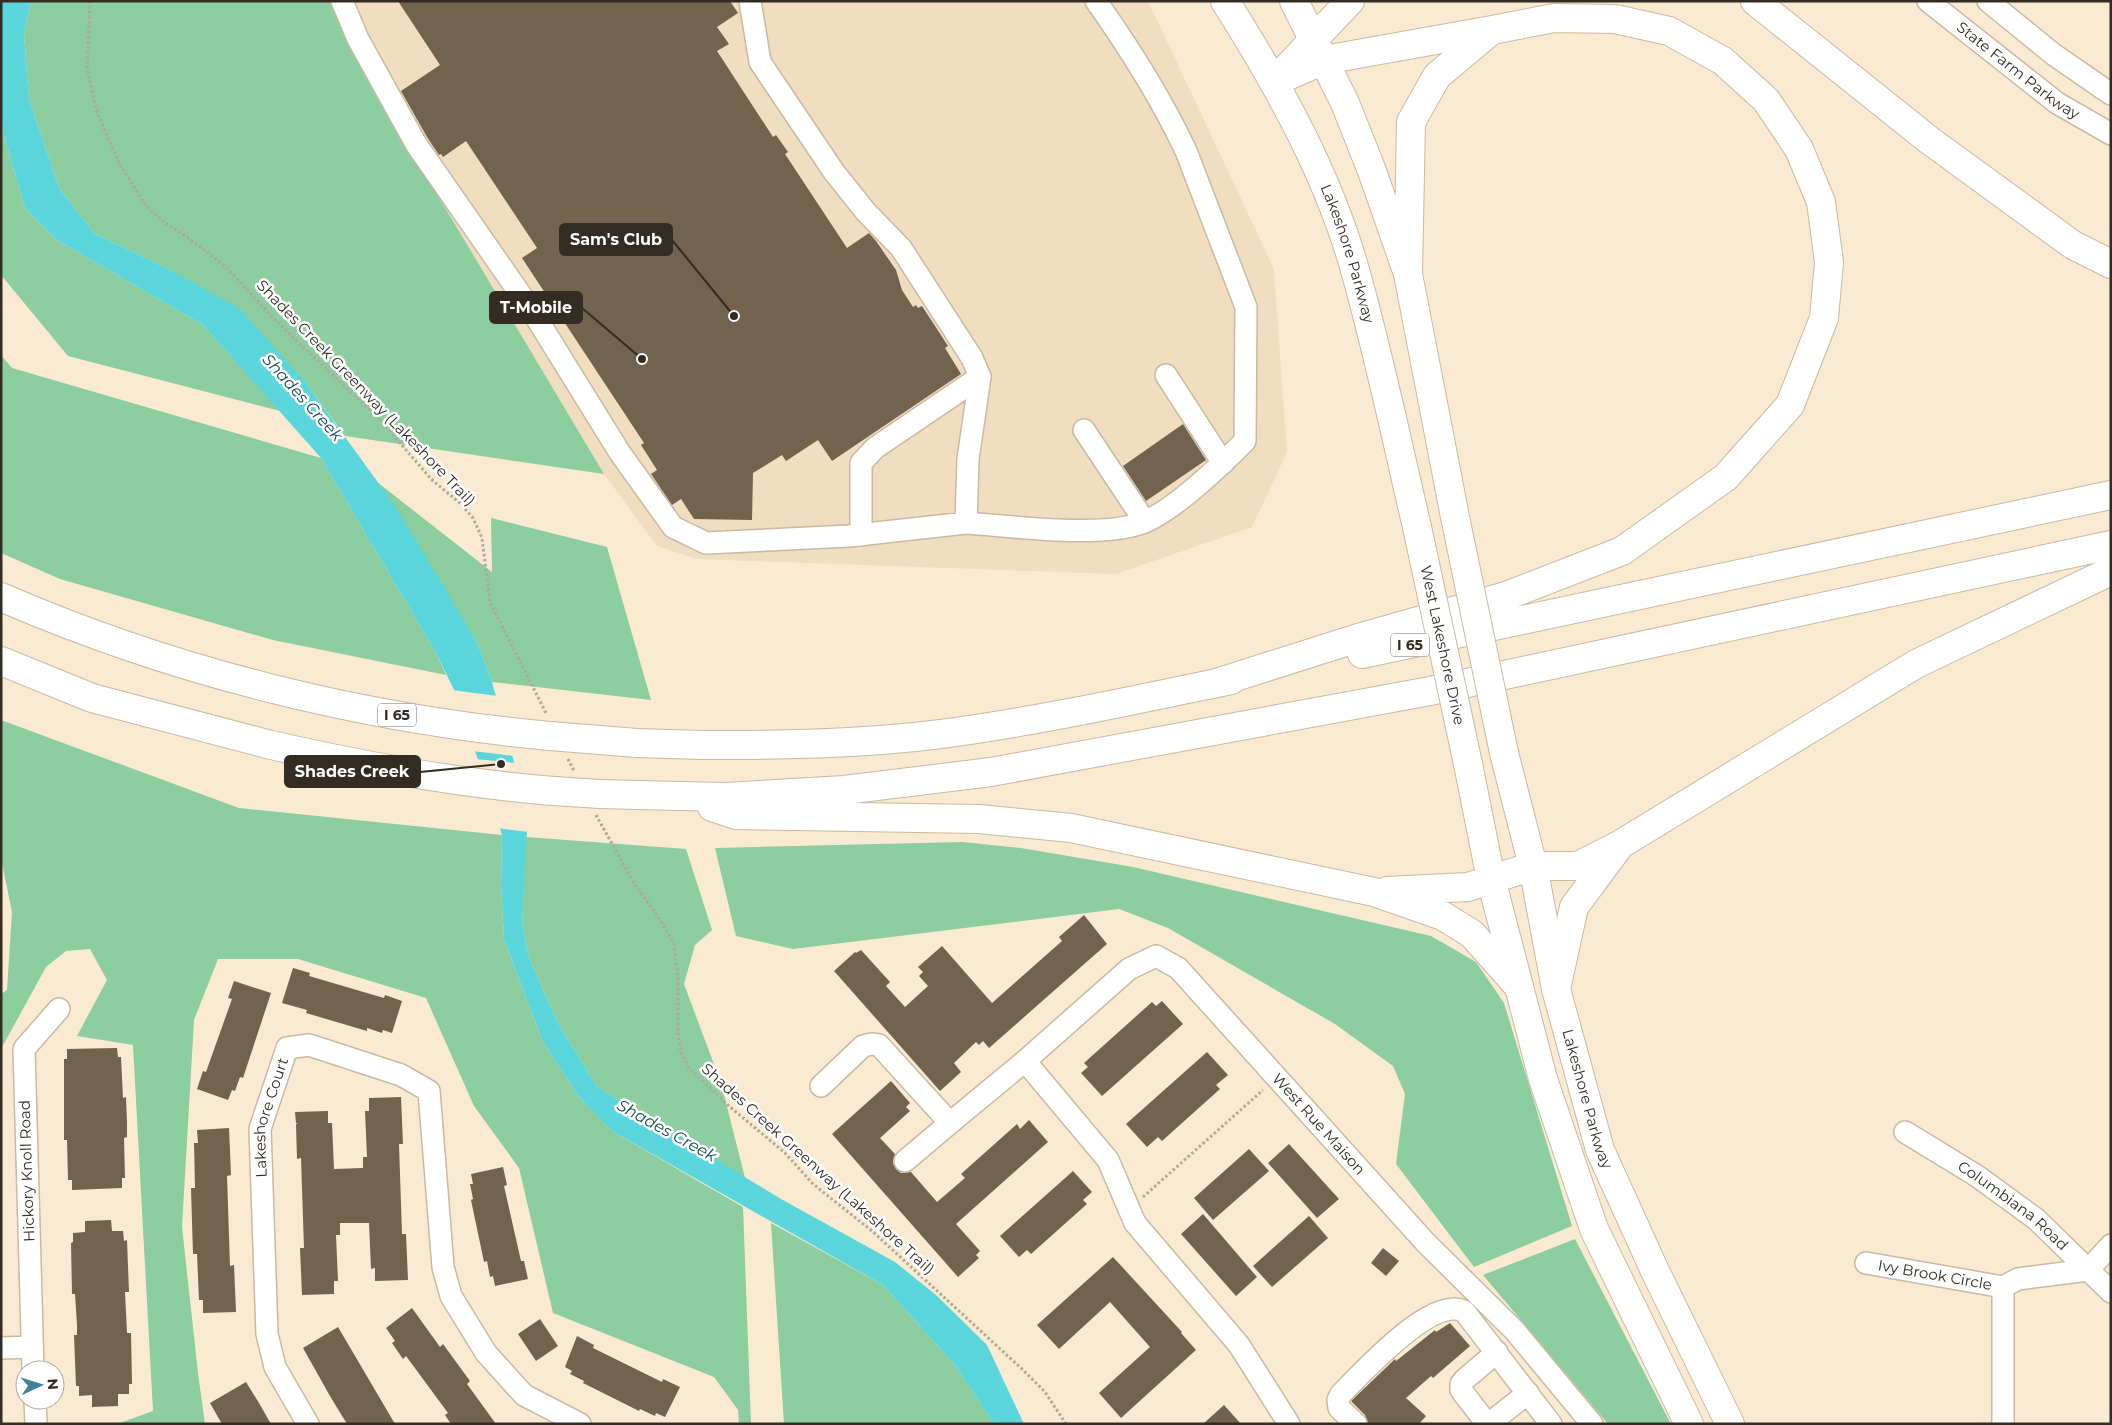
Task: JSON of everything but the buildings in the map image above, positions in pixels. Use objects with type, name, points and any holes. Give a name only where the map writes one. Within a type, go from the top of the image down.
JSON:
[{"type":"main road","name":"Lakeshore Parkway","points":[[1225,1],[1274,82],[1305,141],[1355,269],[1417,527]]},
{"type":"main road","points":[[1294,1],[1346,103],[1408,274]]},
{"type":"main road","points":[[1274,82],[1319,50],[1350,1]]},
{"type":"main road","points":[[1755,1],[1929,140],[2073,245],[2111,264]]},
{"type":"main road","points":[[1213,684],[1355,639],[1506,596],[1622,551],[1726,477],[1790,406],[1824,318],[1829,262],[1821,202],[1800,149],[1766,100],[1723,61],[1668,31],[1615,19],[1554,18],[1492,30],[1319,50]]},
{"type":"main road","points":[[1408,274],[1411,122],[1437,76],[1492,30]]},
{"type":"main road","name":"Lakeshore Parkway","points":[[1408,274],[1455,517],[1504,753],[1533,866],[1556,988],[1600,1150],[1655,1271],[1730,1424]]},
{"type":"main road","name":"I 65","points":[[1,597],[88,631],[160,656],[245,681],[334,703],[406,717],[478,728],[637,743],[775,746],[866,741],[940,734],[1036,719],[1416,644],[2111,495]]},
{"type":"main road","name":"West Lakeshore Drive","points":[[1417,527],[1491,879]]},
{"type":"main road","points":[[730,806],[844,790],[919,782],[1066,758],[1430,692],[2111,545]]},
{"type":"main road","points":[[1374,892],[1468,887],[1533,866],[1578,866],[1621,844],[1916,664],[2111,572]]},
{"type":"main road","points":[[1,661],[92,698],[267,744],[361,766],[462,781],[584,793],[682,796],[730,806],[960,818],[1071,828],[1374,892],[1443,916],[1472,934],[1519,987]]},
{"type":"main road","points":[[1556,988],[1574,907],[1621,844]]},
{"type":"main road","points":[[1491,879],[1543,1079],[1594,1229],[1689,1424]]},
{"type":"street","points":[[342,1],[358,39],[416,144],[532,311],[620,453],[673,527],[706,543],[861,534],[966,523],[1073,530],[1120,529],[1144,522],[1166,510],[1223,463],[1245,441],[1246,307],[1186,151],[1175,128],[1125,42],[1096,1]]},
{"type":"street","points":[[750,1],[760,62],[834,172],[866,212],[901,248],[972,358],[980,377],[968,459],[966,523]]},
{"type":"street","name":"State Farm Parkway","points":[[1928,1],[2057,102],[2111,134]]},
{"type":"street","points":[[1988,1],[2053,54],[2111,94]]},
{"type":"street","points":[[1166,375],[1223,463]]},
{"type":"street","points":[[861,534],[861,463],[875,448],[980,377]]},
{"type":"street","points":[[1084,430],[1144,522]]},
{"type":"street","name":"West Rue Maison","points":[[905,1162],[1025,1061],[1129,969],[1156,956],[1178,968],[1426,1243],[1515,1331],[1592,1424]]},
{"type":"street","name":"Hickory Knoll Road","points":[[33,1360],[24,1049],[58,1009]]},
{"type":"street","name":"Lakeshore Court","points":[[308,1424],[275,1367],[267,1334],[260,1129],[287,1048],[309,1045],[401,1075],[429,1091],[443,1267],[451,1296],[486,1354],[524,1395],[580,1424]]},
{"type":"street","points":[[821,1086],[863,1046],[879,1045],[950,1123]]},
{"type":"street","points":[[1025,1061],[1108,1160],[1135,1223],[1239,1345],[1289,1424]]},
{"type":"street","name":"Columbiana Road","points":[[1905,1132],[1977,1176],[2036,1219],[2111,1292]]},
{"type":"street","points":[[2003,1424],[2003,1287],[2018,1279],[2088,1270],[2111,1245]]},
{"type":"street","name":"Ivy Brook Circle","points":[[1866,1263],[2003,1287]]},
{"type":"street","points":[[1356,1424],[1339,1408],[1338,1400],[1341,1394],[1390,1345],[1414,1326],[1449,1309],[1458,1308],[1464,1311],[1551,1424]]},
{"type":"street","points":[[1,1348],[32,1347]]},
{"type":"street","points":[[1496,1352],[1461,1384],[1461,1390],[1484,1420],[1495,1419],[1528,1393]]},
{"type":"street","points":[[1513,1373],[1536,1357]]},
{"type":"street","points":[[35,1410],[36,1424]]},
{"type":"path","name":"Shades Creek Greenway (Lakeshore Trail)","points":[[90,1],[87,68],[97,112],[120,163],[146,206],[168,226],[186,236],[225,266],[277,322],[374,414],[432,480],[460,503],[473,518],[482,538],[490,602],[548,716]]},
{"type":"path","points":[[565,752],[578,779]]},
{"type":"path","name":"Shades Creek Greenway (Lakeshore Trail)","points":[[596,815],[635,885],[660,918],[674,944],[678,978],[678,1036],[681,1052],[690,1068],[730,1107],[784,1152],[813,1184],[872,1231],[1022,1369],[1045,1392],[1066,1424]]},
{"type":"path","points":[[1129,1209],[1277,1078]]},
{"type":"shaded area","points":[[330,1],[1148,1],[1274,269],[1287,452],[1252,527],[1116,574],[697,559],[657,546],[604,474],[354,55]]},
{"type":"green space","points":[[34,1],[330,1],[354,55],[604,474],[345,436],[306,383],[174,272],[94,233],[59,188],[29,99],[24,35],[30,4]]},
{"type":"green space","points":[[1,112],[3,132],[25,208],[57,240],[203,325],[280,411],[68,356],[1,275]]},
{"type":"green space","points":[[1,355],[12,368],[321,458],[436,653],[446,675],[273,640],[60,579],[1,553]]},
{"type":"green space","points":[[377,482],[492,572],[491,518],[607,547],[651,700],[492,682],[477,642]]},
{"type":"green space","points":[[1,720],[239,808],[502,835],[501,886],[504,939],[542,1040],[579,1097],[612,1131],[743,1207],[751,1424],[739,1424],[738,1410],[714,1377],[553,1313],[519,1168],[474,1106],[426,998],[298,959],[218,959],[194,1020],[182,1227],[205,1424],[117,1424],[153,1411],[133,1045],[77,1036],[107,980],[90,949],[66,951],[46,967],[1,1049],[1,994],[7,990],[12,912],[1,858]]},
{"type":"green space","points":[[526,837],[686,849],[712,930],[695,945],[684,984],[721,1083],[745,1178],[597,1087],[559,1025],[529,958],[522,924]]},
{"type":"green space","points":[[962,842],[1021,848],[1133,867],[1431,936],[1476,962],[1504,1003],[1572,1226],[1474,1267],[1396,1164],[1405,1094],[1393,1066],[1335,1024],[1168,928],[1119,909],[793,949],[736,936],[715,848]]},
{"type":"green space","points":[[771,1223],[883,1285],[954,1364],[994,1424],[784,1424]]},
{"type":"green space","points":[[1575,1239],[1671,1424],[1608,1424],[1483,1275]]},
{"type":"water","points":[[1,1],[34,1],[30,4],[24,35],[29,99],[59,188],[94,233],[174,272],[240,309],[306,383],[395,506],[477,642],[492,682],[528,813],[522,924],[529,958],[559,1025],[597,1087],[781,1199],[895,1262],[936,1295],[987,1345],[1024,1424],[994,1424],[954,1364],[883,1285],[612,1131],[579,1097],[542,1040],[504,939],[501,886],[502,835],[458,698],[436,653],[321,458],[203,325],[57,240],[25,208],[3,132],[1,112]]},
{"type":"pier","points":[[451,690],[498,696],[515,756],[472,751]]},
{"type":"pier","points":[[475,759],[517,763],[530,813],[529,832],[497,828]]},
{"type":"place","name":"Sam's Club","points":[[734,316]]},
{"type":"place","name":"T-Mobile","points":[[642,359]]},
{"type":"place","name":"Shades Creek","points":[[501,764]]}]
